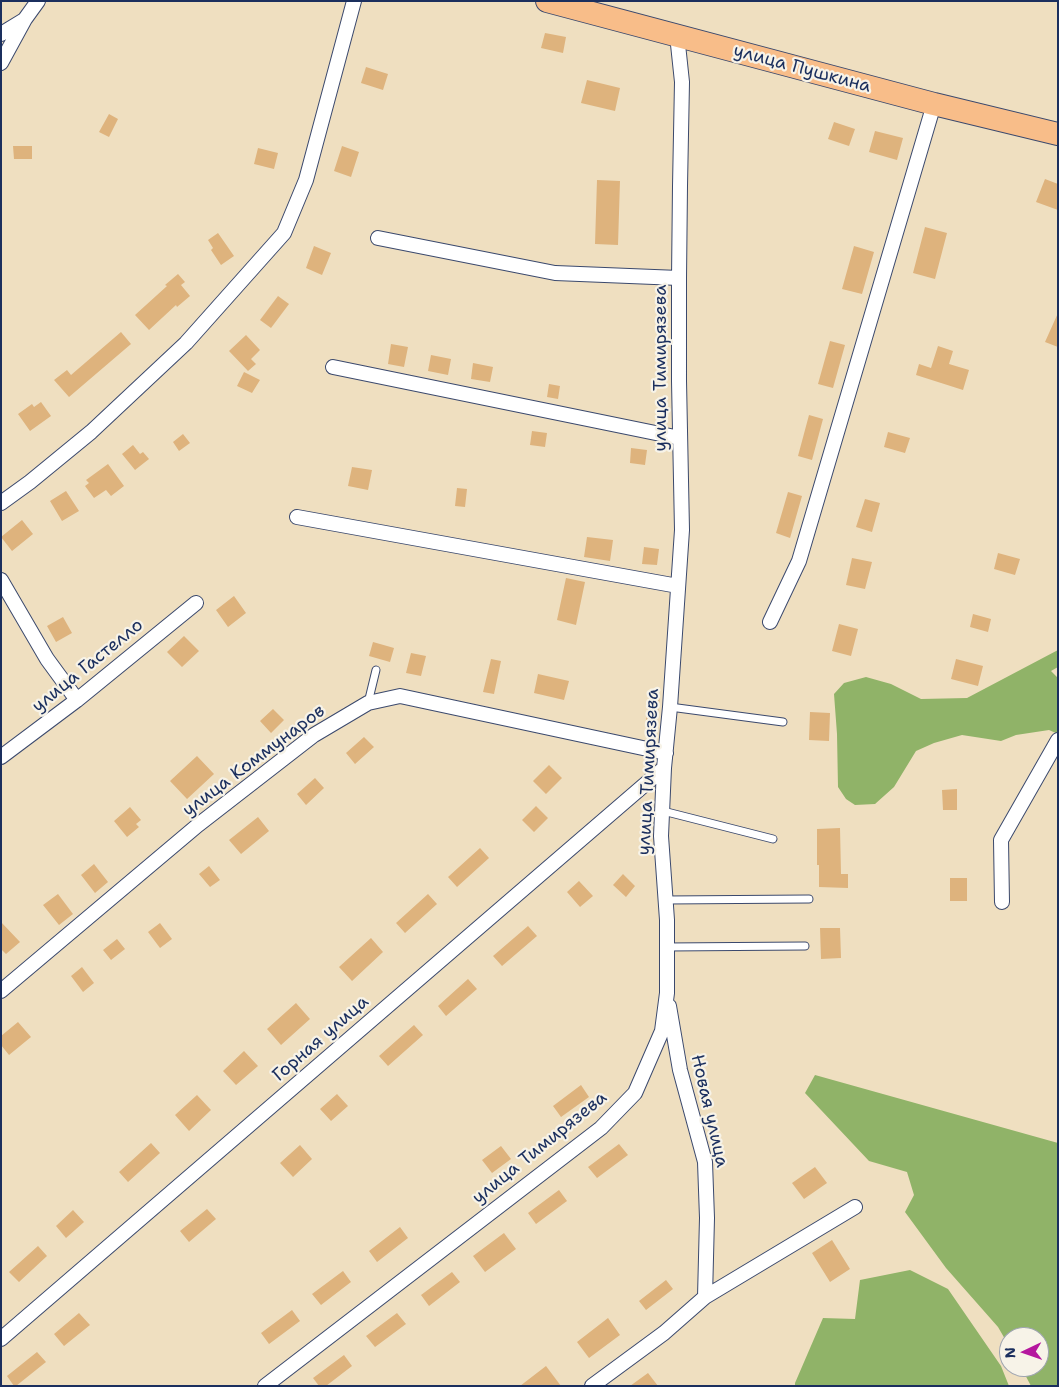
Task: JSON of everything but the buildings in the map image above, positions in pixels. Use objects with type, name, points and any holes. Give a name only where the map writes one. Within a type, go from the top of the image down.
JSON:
[{"type":"main road","name":"улица Пушкина","points":[[547,1],[934,104],[1058,134]]},
{"type":"street","points":[[1,63],[25,19],[38,1]]},
{"type":"street","points":[[1,503],[91,432],[186,343],[284,233],[306,180],[354,1]]},
{"type":"street","points":[[1,34],[25,19]]},
{"type":"street","name":"улица Тимирязева","points":[[265,1386],[600,1128],[635,1093],[662,1031],[666,993],[667,947],[662,811],[682,530],[680,186],[682,82],[678,35]]},
{"type":"street","points":[[770,622],[799,561],[934,104]]},
{"type":"street","points":[[378,238],[555,273],[680,278]]},
{"type":"street","points":[[333,367],[680,438]]},
{"type":"street","points":[[298,516],[678,586]]},
{"type":"street","points":[[1,580],[47,659],[77,700]]},
{"type":"street","name":"улица Гастелло","points":[[1,757],[77,700],[196,603]]},
{"type":"street","name":"улица Коммунаров","points":[[1,991],[198,825],[314,735],[368,703],[400,696],[666,752]]},
{"type":"street","points":[[1002,902],[1001,840],[1058,740]]},
{"type":"street","name":"Горная улица","points":[[1,1339],[664,768]]},
{"type":"street","name":"Новая улица","points":[[666,993],[680,1070],[705,1162],[707,1218],[705,1297]]},
{"type":"street","points":[[592,1386],[664,1332],[705,1297],[855,1207]]},
{"type":"lane","points":[[368,703],[376,670]]},
{"type":"lane","points":[[670,707],[783,722]]},
{"type":"lane","points":[[662,811],[773,839]]},
{"type":"lane","points":[[666,900],[809,899]]},
{"type":"lane","points":[[667,947],[805,946]]},
{"type":"green space","points":[[1058,650],[1058,667],[1051,671],[1058,678],[1058,734],[1049,730],[1016,735],[1001,741],[962,735],[934,743],[916,751],[894,787],[875,804],[855,805],[846,799],[838,787],[834,694],[844,683],[866,677],[891,684],[921,699],[967,698]]},
{"type":"green space","points":[[815,1075],[1058,1143],[1058,1386],[1031,1386],[1026,1377],[1049,1377],[1049,1327],[999,1327],[999,1329],[946,1268],[905,1212],[914,1195],[907,1172],[869,1161],[805,1093]]},
{"type":"green space","points":[[910,1270],[948,1289],[999,1363],[999,1377],[1005,1377],[1009,1386],[795,1386],[823,1318],[855,1319],[860,1280]]}]
